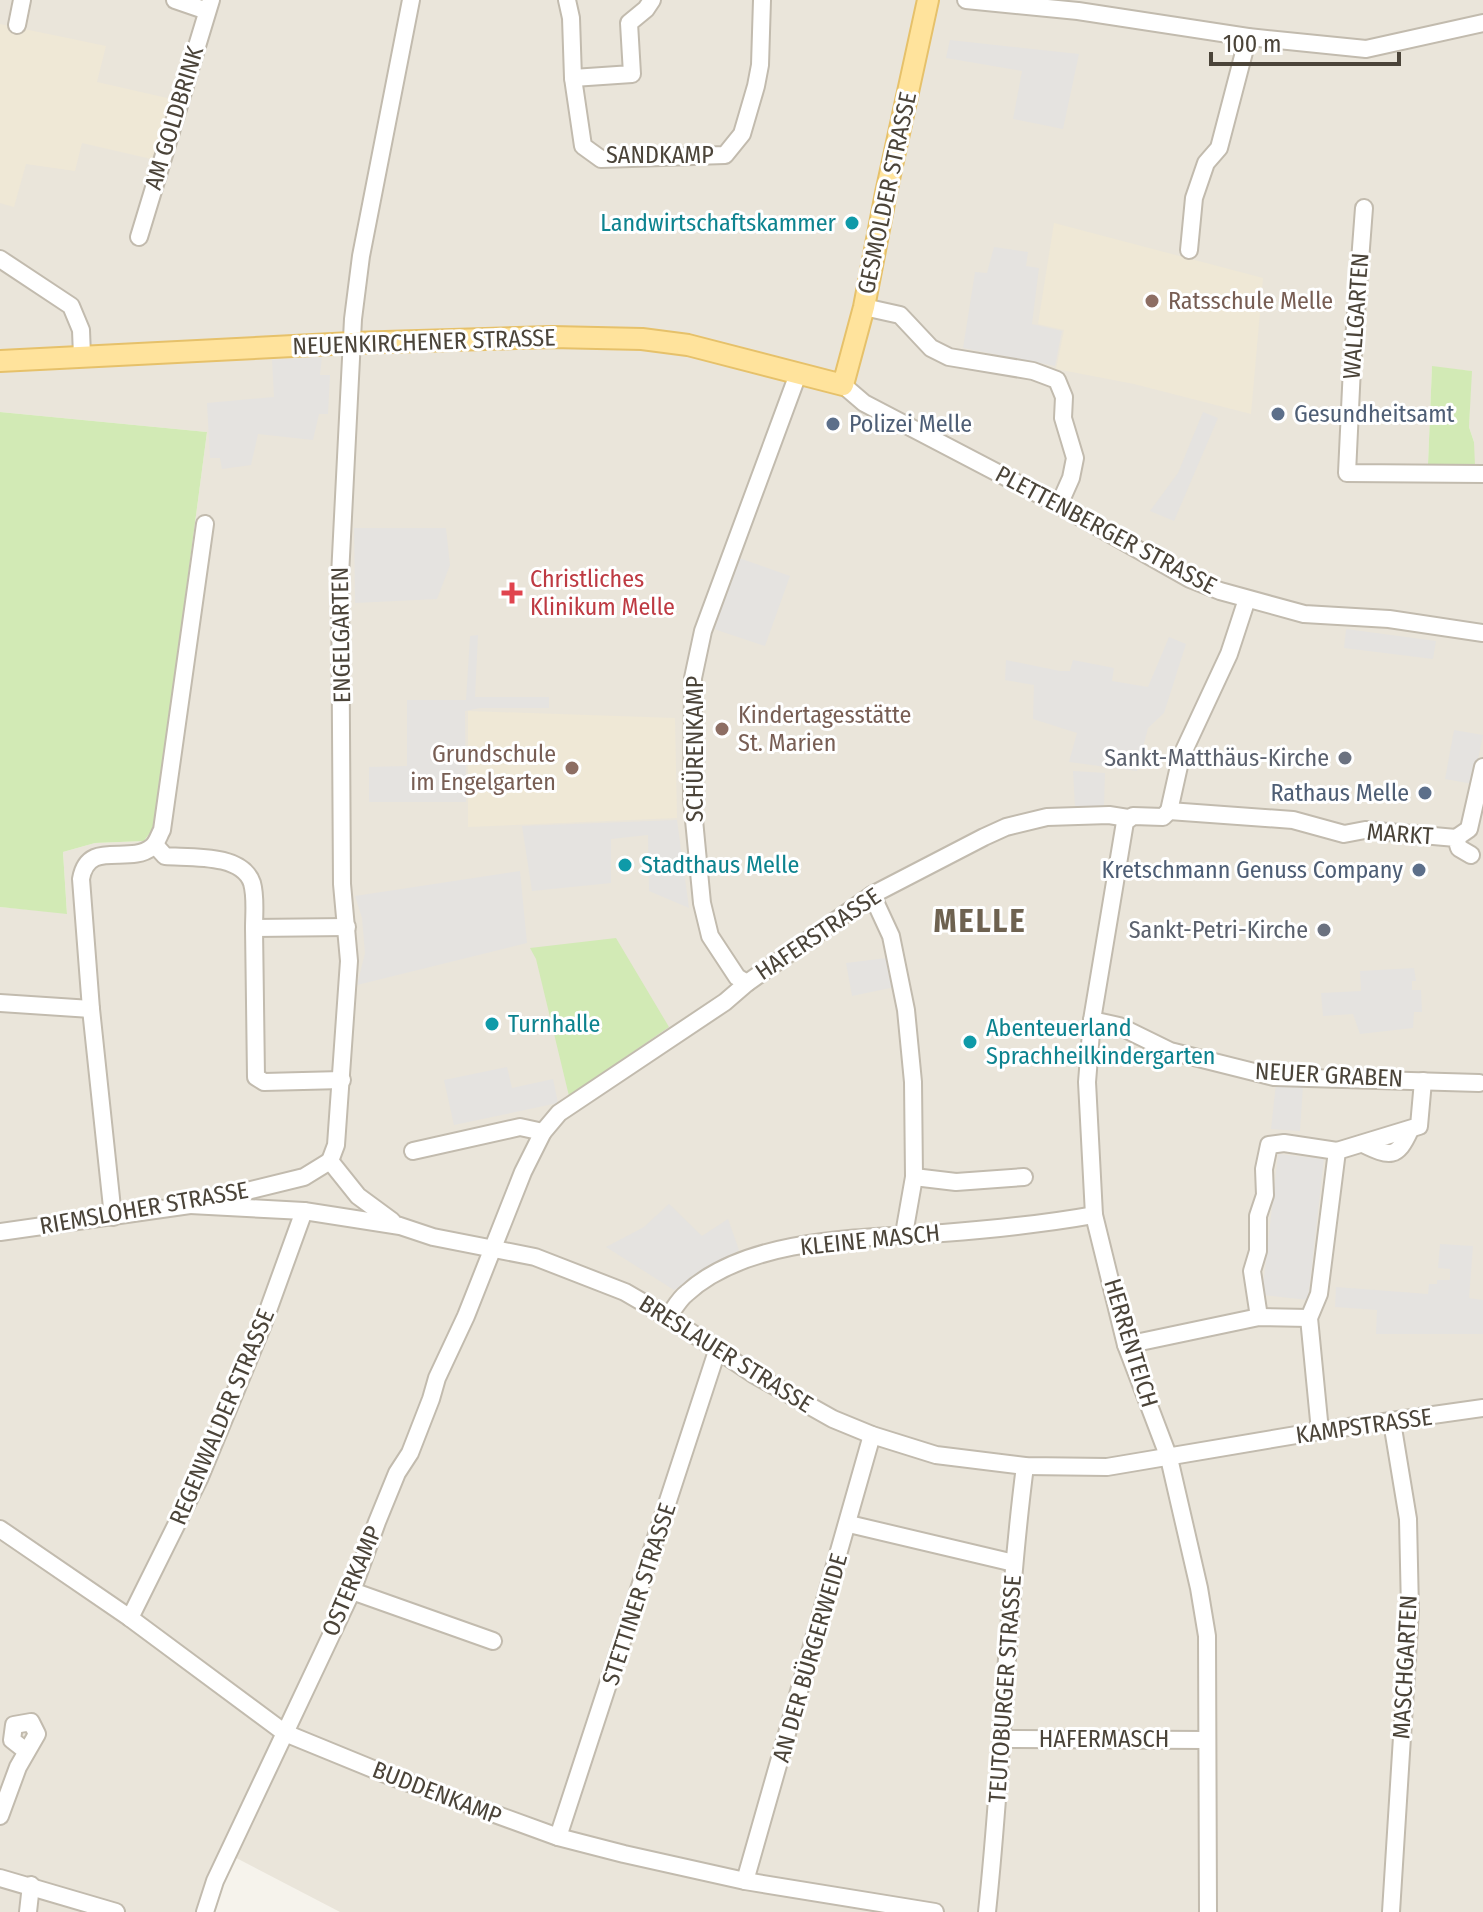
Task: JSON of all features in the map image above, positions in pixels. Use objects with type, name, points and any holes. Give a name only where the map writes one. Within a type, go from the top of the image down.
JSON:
[{"type":"main road","name":"GESMOLDER STRASSE","points":[[843,385],[864,307],[928,0]]},
{"type":"main road","name":"NEUENKIRCHENER STRASSE","points":[[0,361],[352,343],[552,337],[642,339],[688,345],[843,385]]},
{"type":"street","points":[[17,25],[22,0]]},
{"type":"street","points":[[175,0],[209,5]]},
{"type":"street","name":"ENGELGARTEN","points":[[330,1161],[336,1145],[349,961],[342,884],[340,576],[352,343],[361,256],[411,0]]},
{"type":"street","name":"SANDKAMP","points":[[567,0],[571,18],[573,78],[583,146],[601,159],[725,155],[742,134],[756,86],[760,65],[762,0]]},
{"type":"street","points":[[573,78],[632,74],[629,23],[652,0]]},
{"type":"street","points":[[966,0],[1079,6],[1248,37],[1366,49],[1483,23]]},
{"type":"street","name":"AM GOLDBRINK","points":[[139,237],[209,5]]},
{"type":"street","points":[[1189,250],[1194,198],[1206,163],[1219,148],[1248,37]]},
{"type":"street","name":"WALLGARTEN","points":[[1364,208],[1347,473],[1483,474]]},
{"type":"street","points":[[0,259],[71,306],[81,330],[82,356]]},
{"type":"street","points":[[864,307],[900,315],[931,348],[949,357],[1033,371],[1057,380],[1064,397],[1063,418],[1075,458],[1071,478],[1059,505]]},
{"type":"street","name":"SCHÜRENKAMP","points":[[747,983],[737,977],[710,936],[702,903],[692,799],[693,678],[703,631],[798,374]]},
{"type":"street","name":"PLETTENBERGER STRASSE","points":[[843,385],[864,403],[1059,505],[1190,579],[1304,614],[1389,619],[1483,633]]},
{"type":"street","points":[[113,1217],[81,879],[83,866],[92,857],[144,851],[155,845],[162,830],[205,524]]},
{"type":"street","points":[[1128,818],[1163,817],[1169,811],[1181,757],[1229,654],[1247,599]]},
{"type":"street","name":"MARKT","points":[[1169,811],[1293,820],[1344,834],[1365,830],[1456,838],[1469,829],[1483,767]]},
{"type":"street","name":"HAFERSTRASSE","points":[[494,1249],[523,1172],[543,1132],[559,1113],[725,1002],[747,983],[872,895],[1006,827],[1047,817],[1109,815],[1128,818]]},
{"type":"street","name":"HERRENTEICH","points":[[1128,818],[1123,828],[1092,1020],[1087,1082],[1094,1215],[1126,1345],[1169,1458],[1190,1542],[1207,1636],[1208,1912]]},
{"type":"street","name":"MARKT","points":[[1456,838],[1459,848],[1471,855]]},
{"type":"street","points":[[155,845],[165,856],[227,862],[242,869],[251,880],[256,1077],[264,1082],[342,1080]]},
{"type":"street","points":[[872,895],[891,936],[906,1010],[913,1082],[914,1177],[904,1234]]},
{"type":"street","points":[[254,928],[347,927]]},
{"type":"street","points":[[0,1003],[91,1009]]},
{"type":"street","name":"NEUER GRABEN","points":[[1092,1020],[1119,1026],[1170,1051],[1274,1077],[1479,1083]]},
{"type":"street","points":[[1259,1317],[1252,1271],[1258,1251],[1258,1216],[1265,1195],[1264,1169],[1269,1145],[1284,1143],[1337,1151],[1410,1130],[1419,1126],[1417,1080]]},
{"type":"street","points":[[413,1151],[520,1127],[543,1132]]},
{"type":"street","points":[[1320,1431],[1309,1318],[1319,1294],[1337,1151]]},
{"type":"street","name":"RIEMSLOHER STRASSE","points":[[0,1232],[190,1205],[304,1177],[330,1161]]},
{"type":"street","name":"BRESLAUER STRASSE","points":[[330,1161],[358,1196],[380,1215],[400,1226]]},
{"type":"street","points":[[914,1177],[956,1182],[1024,1177]]},
{"type":"street","name":"BRESLAUER STRASSE","points":[[190,1205],[304,1211],[400,1226],[433,1237],[535,1257],[598,1279],[668,1317],[717,1351],[813,1409],[872,1435],[936,1455],[1025,1466],[1107,1467],[1245,1444]]},
{"type":"street","name":"REGENWALDER STRASSE","points":[[130,1618],[200,1477],[262,1327],[304,1211]]},
{"type":"street","name":"KLEINE MASCH","points":[[668,1317],[684,1294],[704,1279],[758,1256],[811,1243],[1009,1227],[1094,1215]]},
{"type":"street","name":"OSTERKAMP","points":[[205,1912],[215,1881],[352,1591],[397,1473],[410,1453],[437,1378],[494,1249]]},
{"type":"street","points":[[1126,1345],[1259,1317],[1309,1318]]},
{"type":"street","name":"STETTINER STRASSE","points":[[558,1837],[717,1351]]},
{"type":"street","name":"KAMPSTRASSE","points":[[1245,1444],[1483,1408]]},
{"type":"street","name":"MASCHGARTEN","points":[[1391,1912],[1410,1610],[1408,1519],[1392,1422]]},
{"type":"street","name":"AN DER BÜRGERWEIDE","points":[[745,1881],[872,1435]]},
{"type":"street","name":"TEUTOBURGER STRASSE","points":[[987,1912],[1003,1739],[1014,1563],[1025,1466]]},
{"type":"street","points":[[849,1524],[1014,1563]]},
{"type":"street","name":"BUDDENKAMP","points":[[0,1529],[130,1618],[285,1733],[482,1812],[558,1837],[745,1881],[935,1912]]},
{"type":"street","points":[[352,1591],[493,1641]]},
{"type":"street","name":"HAFERMASCH","points":[[1003,1739],[1206,1740]]},
{"type":"street","points":[[0,1816],[26,1751]]},
{"type":"street","points":[[0,1878],[116,1912]]},
{"type":"street","points":[[28,1912],[31,1885]]},
{"type":"shaded area","points":[[0,0],[1483,0],[1483,1912],[340,1912],[221,1850],[201,1912],[0,1912],[0,907],[67,913],[63,852],[95,843],[144,841],[155,826],[207,432],[0,412]],"holes":[[[1432,367],[1471,371],[1469,427],[1474,442],[1428,464]]]},
{"type":"shaded area","points":[[0,24],[106,46],[97,82],[176,100],[160,161],[82,143],[75,171],[26,164],[14,207],[0,203]]},
{"type":"shaded area","points":[[950,40],[1079,54],[1063,129],[1013,119],[1022,71],[946,58]]},
{"type":"shaded area","name":"Ratsschule Melle","points":[[1054,223],[1263,278],[1251,414],[1134,384],[1056,369],[1064,330],[1038,324]]},
{"type":"shaded area","points":[[994,247],[1028,252],[1026,266],[1039,268],[1032,324],[1062,331],[1055,366],[963,348],[975,272],[987,273]]},
{"type":"shaded area","points":[[322,357],[320,375],[330,375],[328,414],[319,414],[313,440],[258,434],[251,465],[222,469],[220,458],[210,458],[207,403],[274,397],[272,360]]},
{"type":"shaded area","points":[[1203,412],[1218,418],[1174,521],[1150,511],[1178,473]]},
{"type":"shaded area","points":[[354,528],[446,528],[450,565],[437,599],[355,603]]},
{"type":"shaded area","points":[[739,558],[790,576],[765,646],[714,629]]},
{"type":"shaded area","points":[[1346,629],[1436,641],[1433,659],[1344,648]]},
{"type":"shaded area","points":[[478,635],[475,697],[549,697],[549,708],[480,708],[465,711],[466,802],[369,802],[369,767],[407,766],[407,700],[466,700],[470,636]]},
{"type":"shaded area","points":[[1169,637],[1186,644],[1164,713],[1148,728],[1137,771],[1069,762],[1077,733],[1033,719],[1034,685],[1005,680],[1006,660],[1070,671],[1073,660],[1114,668],[1112,681],[1148,687]]},
{"type":"shaded area","name":"Grundschule im Engelgarten","points":[[468,711],[675,718],[677,818],[468,827]]},
{"type":"shaded area","points":[[1454,730],[1483,735],[1473,784],[1445,779]]},
{"type":"shaded area","points":[[1073,771],[1105,773],[1104,807],[1075,808]]},
{"type":"shaded area","points":[[677,820],[689,908],[649,891],[648,835],[611,839],[611,883],[532,891],[522,826]]},
{"type":"shaded area","points":[[520,871],[527,943],[357,985],[365,953],[362,918],[355,896]]},
{"type":"shaded area","points":[[887,958],[895,987],[852,996],[846,963]]},
{"type":"shaded area","points":[[1414,968],[1416,981],[1412,981],[1412,990],[1421,990],[1422,1012],[1414,1012],[1413,1028],[1360,1034],[1353,1014],[1323,1016],[1321,993],[1361,991],[1360,971]]},
{"type":"shaded area","points":[[507,1067],[512,1088],[553,1079],[558,1103],[454,1125],[444,1080]]},
{"type":"shaded area","points":[[1276,1083],[1303,1086],[1300,1131],[1271,1129]]},
{"type":"shaded area","points":[[1278,1154],[1324,1159],[1308,1300],[1262,1295]]},
{"type":"shaded area","points":[[669,1204],[702,1236],[728,1219],[739,1250],[674,1290],[606,1247],[644,1227]]},
{"type":"shaded area","points":[[1440,1244],[1473,1246],[1469,1298],[1483,1300],[1483,1334],[1376,1334],[1377,1310],[1335,1307],[1336,1287],[1428,1294],[1429,1284],[1437,1284],[1437,1280],[1450,1280],[1450,1269],[1438,1268]]},
{"type":"green space","points":[[1432,366],[1472,371],[1469,427],[1474,442],[1475,466],[1428,464]]},
{"type":"green space","points":[[0,412],[207,432],[155,826],[144,841],[95,843],[63,852],[67,914],[0,907]]},
{"type":"green space","points":[[616,938],[669,1027],[569,1096],[536,959],[530,948]]},
{"type":"place","name":"Landwirtschaftskammer","points":[[852,223]]},
{"type":"place","name":"Ratsschule Melle","points":[[1152,301]]},
{"type":"place","name":"Gesundheitsamt","points":[[1278,414]]},
{"type":"place","name":"Polizei Melle","points":[[833,424]]},
{"type":"place","name":"Christliches Klinikum Melle","points":[[512,593]]},
{"type":"place","name":"Kindertagesstätte St. Marien","points":[[722,729]]},
{"type":"place","name":"Sankt-Matthäus-Kirche","points":[[1345,758]]},
{"type":"place","name":"Grundschule im Engelgarten","points":[[572,768]]},
{"type":"place","name":"Rathaus Melle","points":[[1425,793]]},
{"type":"place","name":"Stadthaus Melle","points":[[625,865]]},
{"type":"place","name":"Kretschmann Genuss Company","points":[[1419,870]]},
{"type":"place","name":"Sankt-Petri-Kirche","points":[[1324,930]]},
{"type":"place","name":"Turnhalle","points":[[492,1024]]},
{"type":"place","name":"Abenteuerland Sprachheilkindergarten","points":[[970,1042]]},
{"type":"district","name":"MELLE","points":[[980,921]]}]
